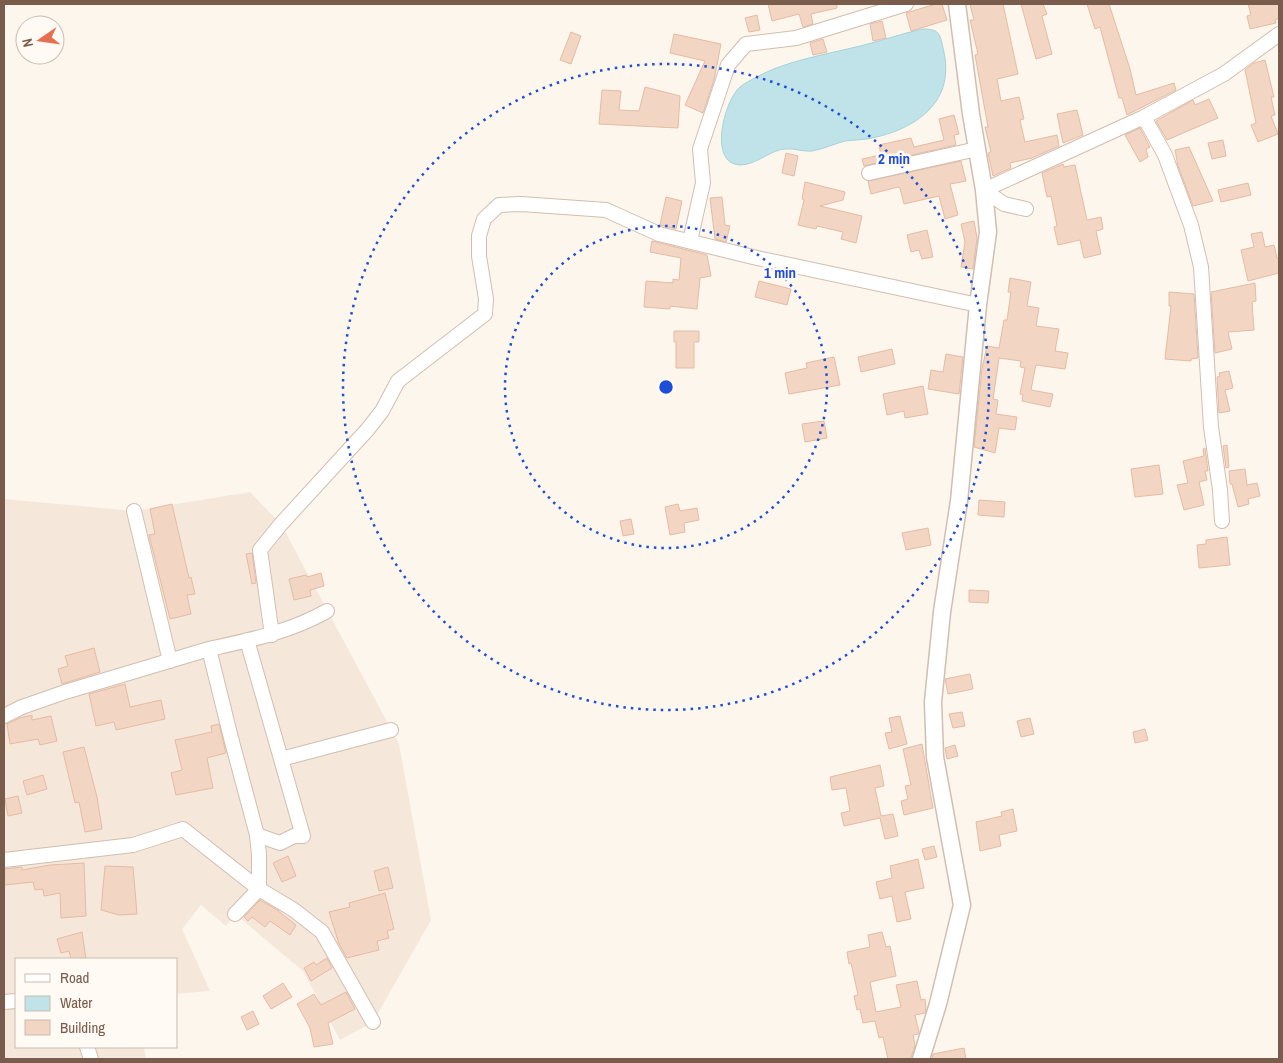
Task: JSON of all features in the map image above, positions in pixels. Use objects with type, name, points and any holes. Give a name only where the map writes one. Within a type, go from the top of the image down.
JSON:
[{"type":"street","points":[[690,241],[703,183],[700,149],[728,65],[746,44],[796,38],[906,4]]},
{"type":"street","points":[[921,1059],[938,1004],[962,905],[935,756],[933,702],[942,612],[958,501],[978,305],[988,232],[984,190],[957,4]]},
{"type":"street","points":[[984,190],[1144,117],[1224,74],[1279,34]]},
{"type":"street","points":[[1144,117],[1165,155],[1190,225],[1201,267],[1211,426],[1220,490],[1222,521]]},
{"type":"street","points":[[869,173],[977,149]]},
{"type":"street","points":[[984,190],[1004,204],[1026,209]]},
{"type":"street","points":[[272,635],[260,550],[281,524],[368,429],[382,410],[398,381],[485,314],[486,299],[479,256],[479,236],[484,219],[499,205],[522,204],[606,210],[659,234],[758,258],[978,305]]},
{"type":"street","points":[[134,511],[170,661]]},
{"type":"street","points":[[4,716],[22,707],[65,692],[209,649],[272,635],[308,622],[327,610]]},
{"type":"street","points":[[247,640],[303,836],[294,836],[280,843],[257,835]]},
{"type":"street","points":[[209,649],[257,835],[259,889],[235,914]]},
{"type":"street","points":[[281,758],[391,730]]},
{"type":"street","points":[[4,860],[133,845],[183,829],[259,889],[294,910],[322,932],[374,1022]]},
{"type":"shaded area","points":[[250,492],[281,524],[399,744],[431,920],[373,1022],[340,1040],[303,971],[235,914],[226,926],[201,905],[182,929],[210,991],[178,994],[178,958],[15,958],[15,1048],[144,1048],[146,1059],[4,1059],[4,499],[134,511]]},
{"type":"water","points":[[922,29],[935,31],[941,38],[946,67],[944,84],[938,98],[929,110],[902,129],[867,139],[845,141],[812,151],[780,150],[740,165],[730,162],[724,155],[722,131],[724,118],[733,95],[745,84],[763,73],[790,63]]},
{"type":"building","points":[[768,4],[837,4],[837,8],[811,14],[813,24],[803,27],[799,14],[772,21]]},
{"type":"building","points":[[942,4],[947,20],[911,31],[906,13]]},
{"type":"building","points":[[970,4],[1003,4],[1018,74],[997,79],[1001,101],[1019,97],[1024,119],[1020,120],[1025,142],[1057,135],[1059,146],[1032,158],[1010,163],[1011,168],[993,176],[988,153],[991,152],[985,127],[988,127],[975,55],[978,54],[970,20],[974,20]]},
{"type":"building","points":[[1021,4],[1043,4],[1047,14],[1042,16],[1052,54],[1036,59]]},
{"type":"building","points":[[1087,4],[1109,4],[1130,69],[1136,95],[1174,83],[1176,90],[1127,115],[1122,98],[1119,98],[1100,27],[1095,29]]},
{"type":"building","points":[[1248,4],[1279,4],[1279,18],[1275,20],[1276,23],[1250,29],[1247,16],[1251,15]]},
{"type":"building","points":[[757,15],[760,30],[749,32],[745,18]]},
{"type":"building","points":[[882,21],[886,38],[873,41],[870,24]]},
{"type":"building","points":[[571,32],[581,36],[571,64],[560,60]]},
{"type":"building","points":[[674,34],[721,44],[714,80],[703,113],[685,105],[705,61],[670,53]]},
{"type":"building","points":[[823,39],[827,52],[813,55],[810,43]]},
{"type":"building","points":[[1265,60],[1274,97],[1271,97],[1275,115],[1271,116],[1278,134],[1258,142],[1251,125],[1256,123],[1245,70],[1254,63]]},
{"type":"building","points":[[645,87],[680,96],[678,128],[599,124],[602,90],[621,91],[619,110],[639,111]]},
{"type":"building","points":[[1209,99],[1218,118],[1167,140],[1156,121],[1193,100],[1195,105]]},
{"type":"building","points":[[1077,110],[1083,135],[1063,143],[1057,114]]},
{"type":"building","points":[[954,115],[959,134],[954,135],[956,145],[864,166],[862,159],[881,155],[879,145],[911,138],[914,147],[944,140],[939,119]]},
{"type":"building","points":[[1140,128],[1150,147],[1146,149],[1148,157],[1140,162],[1125,135]]},
{"type":"building","points":[[1223,140],[1226,156],[1212,159],[1208,143]]},
{"type":"building","points":[[1189,147],[1213,201],[1193,206],[1178,166],[1175,150]]},
{"type":"building","points":[[786,153],[798,156],[794,176],[782,173]]},
{"type":"building","points":[[961,161],[966,181],[950,184],[958,215],[945,219],[939,196],[904,204],[900,188],[898,187],[871,194],[868,181]]},
{"type":"building","points":[[1063,164],[1064,167],[1075,165],[1087,220],[1101,217],[1103,229],[1096,231],[1101,254],[1084,258],[1080,240],[1058,245],[1054,227],[1057,226],[1051,196],[1047,197],[1042,173]]},
{"type":"building","points":[[805,182],[845,192],[843,200],[820,206],[862,216],[856,243],[841,239],[843,232],[817,226],[816,229],[798,225],[804,200],[802,199]]},
{"type":"building","points":[[1248,183],[1251,195],[1221,202],[1218,190]]},
{"type":"building","points":[[666,197],[682,201],[676,229],[660,225]]},
{"type":"building","points":[[722,197],[725,225],[730,226],[726,242],[715,239],[710,198]]},
{"type":"building","points":[[974,221],[977,238],[973,269],[961,267],[965,242],[961,224]]},
{"type":"building","points":[[927,230],[933,257],[922,259],[919,250],[911,252],[907,235]]},
{"type":"building","points":[[1262,232],[1265,247],[1274,245],[1277,258],[1279,258],[1279,273],[1248,281],[1241,250],[1254,247],[1251,234]]},
{"type":"building","points":[[652,241],[707,255],[711,276],[700,278],[697,309],[670,306],[670,309],[644,307],[646,281],[673,283],[673,279],[679,280],[681,258],[650,252]]},
{"type":"building","points":[[1010,278],[1031,282],[1027,306],[1039,308],[1036,326],[1059,329],[1055,351],[1068,353],[1065,369],[1036,365],[1031,390],[1053,394],[1050,407],[1022,401],[1023,395],[1020,394],[1025,368],[1020,367],[1021,361],[999,358],[993,399],[998,400],[996,414],[1017,417],[1015,430],[999,428],[995,453],[974,447],[982,369],[987,346],[999,348],[1004,320],[1007,320],[1011,292],[1008,292]]},
{"type":"building","points":[[759,281],[791,289],[787,305],[755,297]]},
{"type":"building","points":[[1255,283],[1256,301],[1252,302],[1254,330],[1228,332],[1232,349],[1215,353],[1211,292]]},
{"type":"building","points":[[1169,292],[1194,294],[1198,358],[1191,359],[1191,361],[1165,359],[1171,306],[1169,306]]},
{"type":"building","points":[[674,331],[699,331],[699,342],[694,342],[694,368],[676,368]]},
{"type":"building","points":[[892,349],[895,364],[861,372],[858,357]]},
{"type":"building","points":[[946,354],[963,357],[959,394],[928,389],[931,370],[943,372]]},
{"type":"building","points":[[834,357],[840,385],[789,394],[785,373],[807,368],[806,363]]},
{"type":"building","points":[[1229,371],[1233,388],[1225,390],[1230,411],[1219,413],[1217,377],[1220,376],[1219,373]]},
{"type":"building","points":[[923,386],[928,414],[905,418],[904,411],[887,415],[883,394]]},
{"type":"building","points":[[824,421],[827,438],[805,442],[802,424]]},
{"type":"building","points":[[1227,445],[1229,467],[1226,468],[1223,446]]},
{"type":"building","points":[[1205,448],[1208,471],[1205,471],[1207,480],[1199,482],[1204,505],[1184,510],[1177,485],[1188,483],[1183,461],[1204,456],[1203,449]]},
{"type":"building","points":[[1159,465],[1163,494],[1135,497],[1131,469]]},
{"type":"building","points":[[1245,469],[1247,485],[1257,483],[1260,496],[1248,499],[1249,504],[1238,507],[1232,484],[1230,484],[1229,471]]},
{"type":"building","points":[[979,500],[1005,502],[1004,517],[978,515]]},
{"type":"building","points":[[172,504],[189,578],[191,577],[195,594],[187,595],[191,614],[170,619],[149,535],[155,534],[150,509]]},
{"type":"building","points":[[678,504],[680,511],[697,508],[699,520],[684,523],[685,532],[670,535],[665,507]]},
{"type":"building","points":[[631,519],[634,534],[623,536],[620,521]]},
{"type":"building","points":[[928,528],[931,545],[906,550],[902,533]]},
{"type":"building","points":[[1227,537],[1230,565],[1199,568],[1197,545],[1206,544],[1206,540]]},
{"type":"building","points":[[252,553],[256,583],[252,584],[246,554]]},
{"type":"building","points":[[321,573],[324,586],[310,590],[311,596],[294,600],[289,579]]},
{"type":"building","points":[[969,590],[989,591],[988,603],[969,602]]},
{"type":"building","points":[[94,648],[100,672],[62,684],[58,669],[68,666],[65,656]]},
{"type":"building","points":[[970,674],[973,689],[948,694],[945,679]]},
{"type":"building","points":[[125,684],[130,707],[161,700],[165,719],[116,730],[114,722],[96,726],[89,694]]},
{"type":"building","points":[[962,712],[965,726],[953,728],[949,714]]},
{"type":"building","points":[[32,715],[32,720],[51,716],[57,741],[40,745],[38,739],[10,744],[7,724]]},
{"type":"building","points":[[900,716],[907,744],[889,749],[885,733],[892,732],[889,718]]},
{"type":"building","points":[[1030,718],[1034,734],[1021,737],[1017,721]]},
{"type":"building","points":[[219,724],[226,753],[207,758],[213,788],[176,795],[171,773],[182,770],[175,740],[212,732],[211,726]]},
{"type":"building","points":[[1145,729],[1148,740],[1135,743],[1133,732]]},
{"type":"building","points":[[922,744],[933,808],[904,815],[901,801],[908,799],[905,786],[911,785],[903,749]]},
{"type":"building","points":[[955,745],[958,756],[947,759],[945,748]]},
{"type":"building","points":[[84,747],[97,797],[102,829],[85,832],[79,802],[75,803],[63,752]]},
{"type":"building","points":[[880,765],[884,786],[875,788],[881,816],[893,814],[898,836],[885,839],[880,818],[844,826],[841,813],[850,811],[846,788],[832,790],[830,777]]},
{"type":"building","points":[[43,775],[47,789],[27,795],[23,781]]},
{"type":"building","points":[[18,796],[22,813],[8,816],[5,799]]},
{"type":"building","points":[[1013,809],[1017,831],[999,835],[1001,846],[980,851],[976,822],[1002,816],[1001,812]]},
{"type":"building","points":[[934,846],[937,857],[925,860],[922,849]]},
{"type":"building","points":[[288,856],[296,876],[282,882],[273,863]]},
{"type":"building","points":[[918,859],[924,888],[905,892],[911,919],[897,922],[892,896],[880,899],[876,882],[892,878],[890,866]]},
{"type":"building","points":[[84,863],[86,916],[61,918],[60,893],[44,896],[43,889],[35,890],[33,882],[4,885],[4,869],[22,867],[22,870],[50,865]]},
{"type":"building","points":[[105,866],[133,867],[137,914],[119,915],[101,910]]},
{"type":"building","points":[[388,867],[393,888],[379,891],[374,871]]},
{"type":"building","points":[[385,893],[394,929],[387,931],[389,938],[377,941],[379,950],[347,958],[339,944],[329,912],[350,907],[349,903]]},
{"type":"building","points":[[260,900],[279,911],[296,925],[290,935],[270,921],[265,927],[252,917],[248,921],[244,917]]},
{"type":"building","points":[[82,932],[86,958],[71,958],[69,951],[61,953],[57,939]]},
{"type":"building","points":[[882,932],[886,947],[890,946],[896,976],[870,982],[876,1012],[901,1007],[896,985],[917,981],[921,1000],[925,999],[925,1013],[915,1015],[919,1032],[913,1035],[915,1045],[911,1058],[888,1059],[883,1037],[879,1038],[875,1021],[863,1023],[860,1009],[857,1010],[854,996],[858,995],[847,952],[870,947],[868,935]]},
{"type":"building","points":[[327,958],[332,968],[311,981],[304,968],[314,962],[316,965]]},
{"type":"building","points":[[283,983],[292,997],[271,1009],[263,996]]},
{"type":"building","points":[[346,992],[355,1009],[328,1023],[333,1044],[314,1047],[310,1028],[297,1004],[314,994],[321,1005]]},
{"type":"building","points":[[253,1011],[259,1024],[247,1030],[241,1017]]},
{"type":"building","points":[[964,1048],[966,1059],[932,1059],[933,1054]]}]
